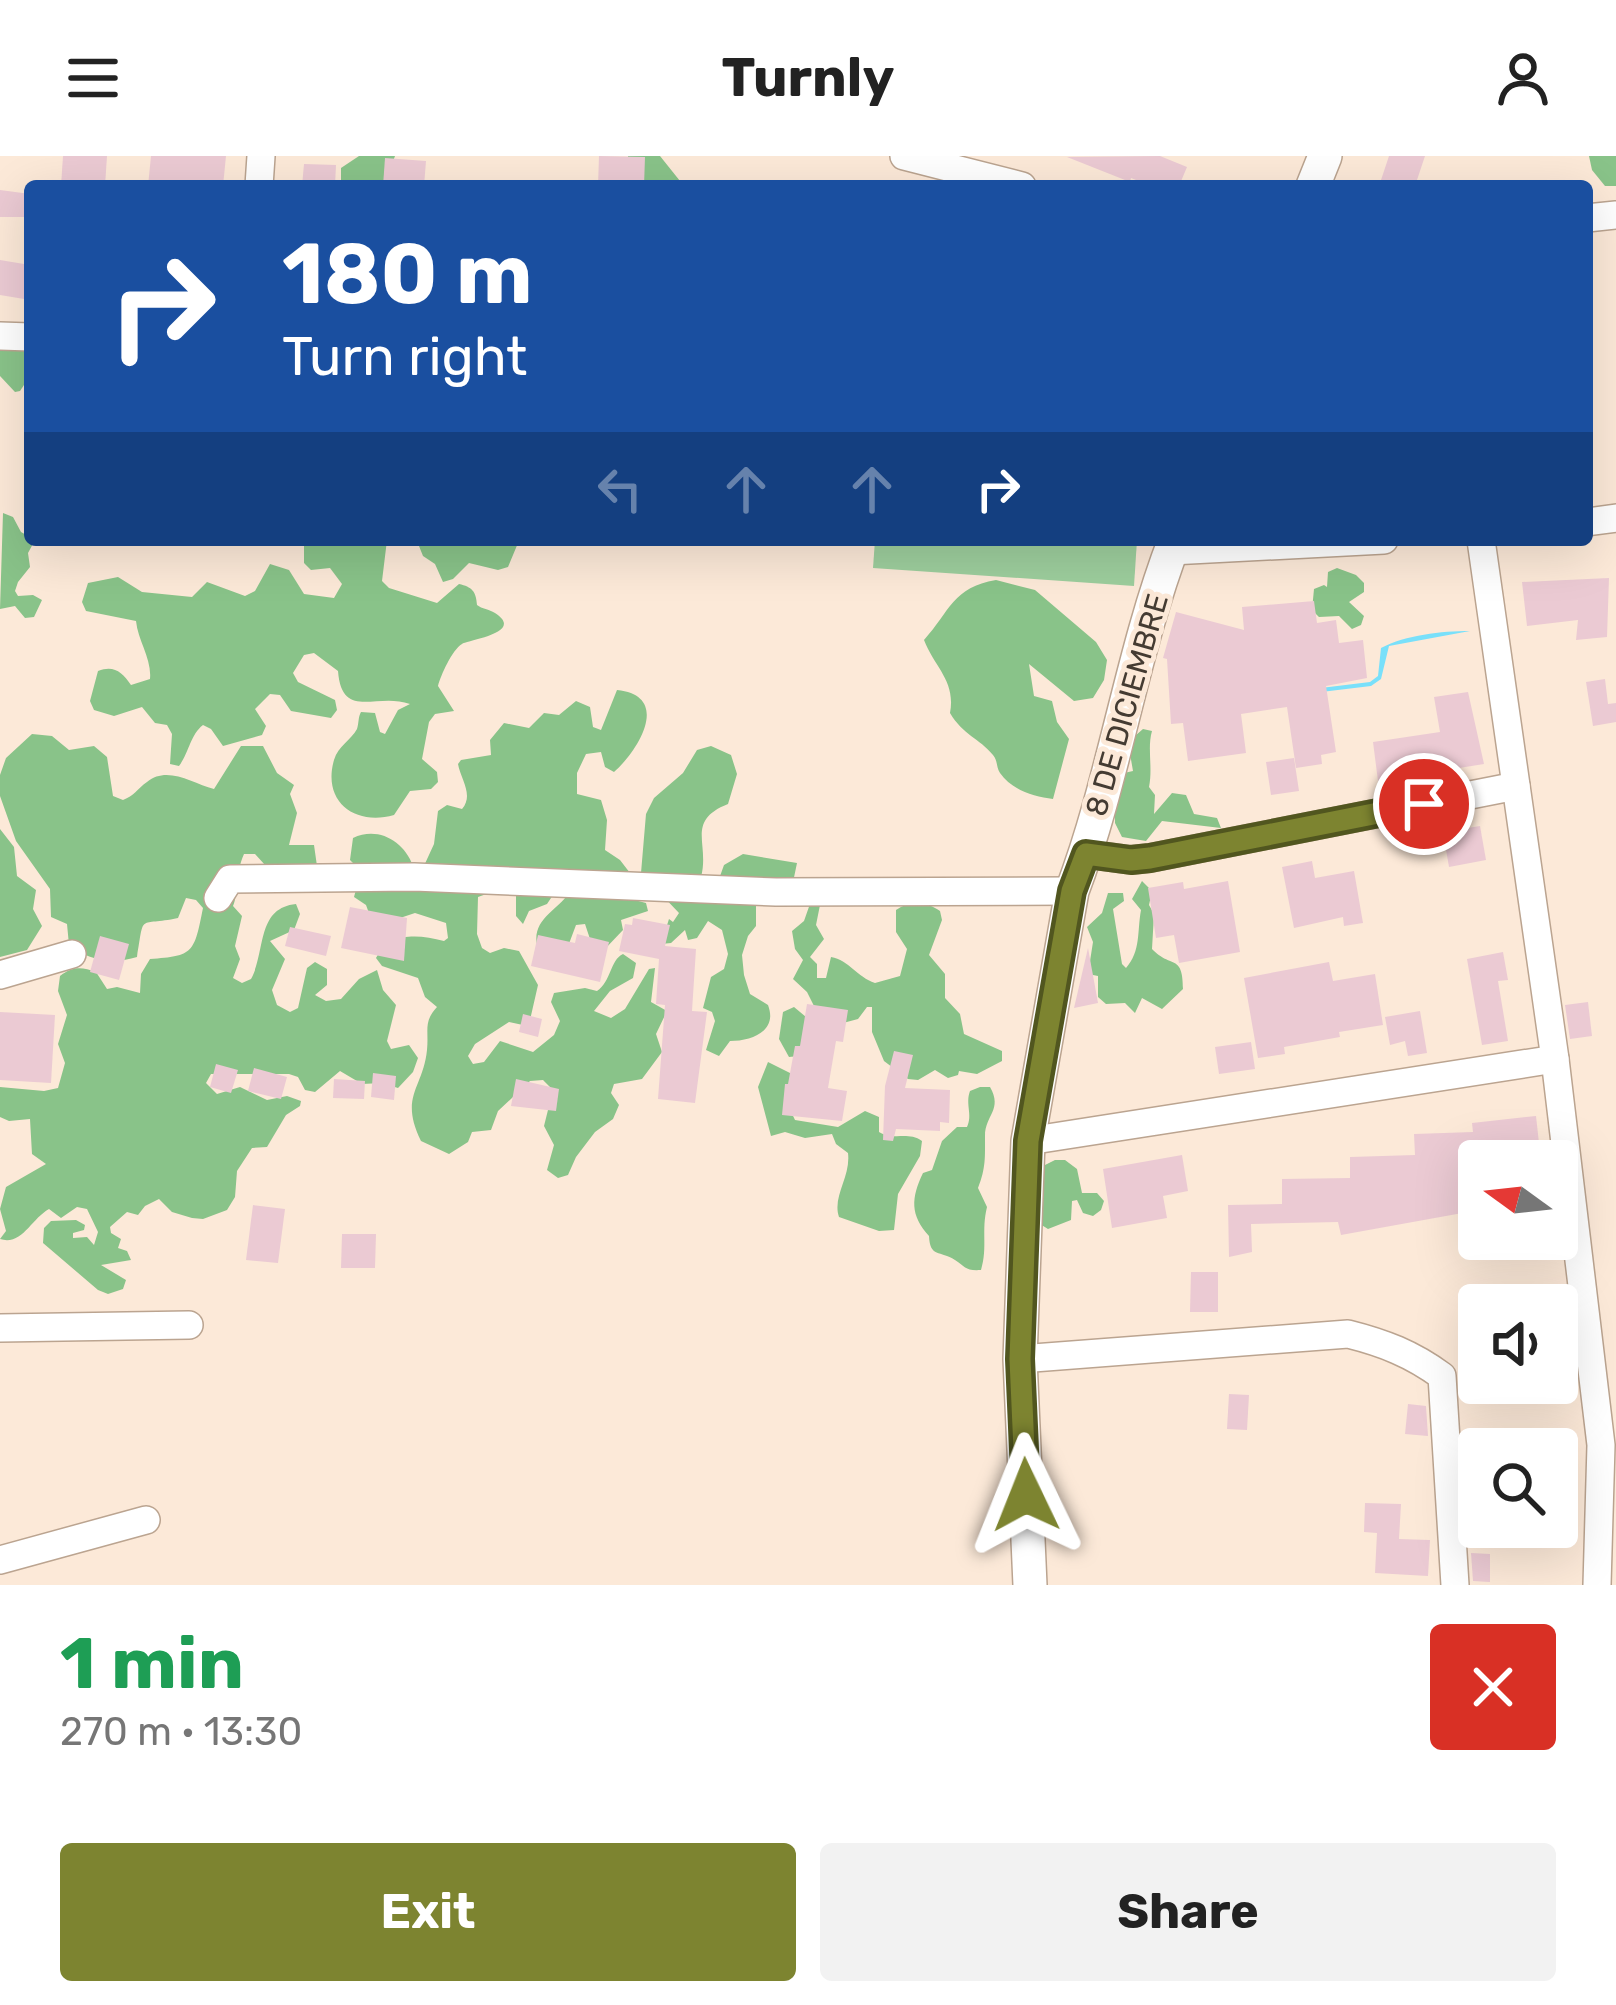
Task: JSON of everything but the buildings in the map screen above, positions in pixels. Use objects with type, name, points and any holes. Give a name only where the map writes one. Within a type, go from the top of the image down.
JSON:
[{"type":"street","points":[[904,156],[998,180]]},
{"type":"street","name":"8 DE DICIEMBRE","points":[[1030,1585],[1020,1359],[1028,1141],[1072,891],[1173,546]]},
{"type":"street","points":[[1482,546],[1609,1445],[1597,1585]]},
{"type":"street","points":[[1086,854],[1150,858],[1516,786]]},
{"type":"street","points":[[218,898],[230,879],[414,877],[776,892],[1072,891]]},
{"type":"street","points":[[0,975],[72,954]]},
{"type":"street","points":[[1028,1141],[1555,1060]]},
{"type":"street","points":[[0,1328],[189,1325]]},
{"type":"street","points":[[1020,1359],[1348,1334],[1406,1352],[1442,1376],[1455,1585]]},
{"type":"street","points":[[0,1560],[146,1520]]},
{"type":"green space","points":[[359,156],[395,156],[386,180],[341,180],[341,168]]},
{"type":"green space","points":[[628,156],[660,156],[679,180],[644,180],[644,174],[628,163]]},
{"type":"green space","points":[[1589,156],[1616,156],[1616,186],[1605,186],[1592,170]]},
{"type":"green space","points":[[24,337],[20,391],[15,392],[0,376],[0,342]]},
{"type":"green space","points":[[3,513],[13,517],[24,534],[24,546],[32,546],[30,567],[15,591],[18,596],[42,600],[34,617],[25,618],[15,606],[0,609]]},
{"type":"green space","points":[[304,546],[386,546],[382,581],[389,588],[437,603],[463,585],[474,593],[477,605],[503,620],[500,631],[462,644],[447,663],[438,686],[454,711],[435,714],[429,722],[422,759],[437,772],[438,782],[431,789],[410,791],[394,815],[355,814],[337,799],[332,775],[336,755],[357,729],[361,712],[375,713],[380,732],[385,734],[398,710],[410,704],[363,702],[346,696],[338,671],[314,653],[304,655],[293,673],[298,682],[335,700],[337,710],[331,718],[291,711],[280,695],[270,694],[255,709],[266,726],[262,735],[223,746],[203,725],[179,766],[170,764],[172,734],[167,725],[155,723],[142,707],[114,716],[94,710],[90,701],[98,671],[117,671],[131,685],[150,679],[150,672],[136,621],[86,611],[82,602],[88,583],[118,577],[142,592],[192,597],[207,582],[245,596],[255,591],[270,564],[289,570],[304,594],[334,598],[342,584],[330,568],[311,570],[304,563]]},
{"type":"green space","points":[[419,546],[517,546],[508,567],[498,570],[469,563],[443,582],[435,564],[423,556]]},
{"type":"green space","points":[[875,546],[1137,546],[1134,586],[873,568]]},
{"type":"green space","points":[[1337,568],[1364,583],[1364,592],[1349,602],[1364,616],[1361,625],[1352,629],[1339,616],[1319,617],[1312,610],[1314,589],[1327,587],[1328,572]]},
{"type":"green space","points":[[996,580],[1035,590],[1096,642],[1107,660],[1104,680],[1093,698],[1074,701],[1029,664],[1034,696],[1052,701],[1057,722],[1069,739],[1053,799],[1011,784],[993,755],[955,720],[947,683],[924,640],[961,594]]},
{"type":"green space","points":[[617,690],[634,694],[643,703],[647,713],[640,739],[614,772],[605,767],[601,752],[586,754],[577,773],[577,794],[601,800],[607,820],[605,850],[630,873],[627,898],[646,903],[648,911],[621,920],[623,930],[603,951],[591,942],[585,924],[576,925],[567,949],[537,945],[536,936],[542,922],[569,893],[555,892],[547,904],[529,911],[523,924],[516,916],[516,895],[492,892],[478,897],[477,934],[482,948],[490,953],[504,948],[519,951],[538,985],[530,1020],[523,1025],[509,1022],[475,1044],[468,1056],[473,1064],[484,1062],[500,1041],[533,1052],[554,1035],[560,1021],[551,1002],[554,993],[597,991],[623,954],[636,963],[633,978],[610,991],[594,1011],[611,1018],[625,1009],[649,969],[655,968],[651,1002],[667,1011],[656,1034],[662,1052],[642,1079],[614,1084],[611,1093],[619,1105],[613,1119],[595,1132],[568,1175],[558,1178],[547,1170],[554,1145],[544,1126],[553,1090],[543,1080],[530,1081],[498,1111],[491,1130],[472,1132],[468,1142],[449,1154],[421,1141],[412,1113],[425,1063],[428,1022],[437,1007],[425,997],[418,978],[382,966],[376,958],[389,943],[405,937],[444,941],[448,938],[446,923],[415,913],[391,921],[370,916],[366,905],[354,897],[361,871],[350,860],[353,838],[372,834],[389,838],[413,866],[423,868],[434,844],[438,811],[447,805],[462,809],[465,804],[461,760],[491,755],[490,740],[504,723],[529,728],[544,713],[559,715],[576,701],[590,707],[593,727],[601,730]]},
{"type":"green space","points":[[1143,729],[1152,731],[1149,787],[1155,795],[1154,814],[1172,793],[1186,795],[1194,814],[1217,818],[1221,828],[1162,821],[1146,841],[1122,837],[1115,823],[1115,775],[1133,771],[1128,742]]},
{"type":"green space","points":[[32,734],[52,736],[69,750],[94,746],[107,757],[113,796],[123,800],[163,775],[214,789],[241,746],[263,746],[277,773],[294,785],[290,794],[297,813],[289,845],[314,845],[317,866],[276,877],[255,854],[244,854],[233,906],[242,916],[235,946],[240,959],[233,978],[242,983],[251,979],[268,922],[283,907],[296,904],[300,914],[294,930],[270,941],[285,959],[272,990],[277,1005],[290,1012],[298,1008],[307,968],[315,962],[327,969],[327,985],[315,995],[326,1001],[341,999],[359,979],[377,970],[383,990],[396,1005],[387,1041],[391,1049],[409,1045],[418,1058],[413,1072],[398,1088],[362,1084],[340,1071],[315,1092],[305,1090],[298,1077],[289,1074],[211,1074],[206,1083],[217,1094],[240,1087],[267,1100],[287,1096],[301,1101],[300,1106],[286,1115],[267,1147],[252,1148],[237,1171],[235,1197],[227,1210],[192,1218],[172,1212],[159,1199],[138,1215],[127,1212],[110,1227],[121,1239],[118,1248],[127,1251],[131,1260],[101,1265],[126,1280],[123,1289],[108,1294],[43,1243],[44,1228],[51,1221],[76,1220],[85,1225],[73,1238],[87,1237],[94,1245],[98,1232],[87,1209],[77,1207],[61,1218],[49,1209],[14,1239],[0,1239],[6,1231],[0,1209],[6,1187],[46,1164],[32,1154],[30,1119],[0,1117],[0,1087],[58,1088],[65,1063],[58,1044],[67,1015],[58,991],[60,976],[86,969],[96,972],[107,989],[140,993],[141,974],[150,959],[190,949],[203,908],[186,898],[178,918],[145,924],[137,957],[101,960],[69,945],[67,924],[51,917],[50,889],[16,841],[0,796],[6,758]]},
{"type":"green space","points":[[711,746],[731,755],[737,774],[728,804],[703,826],[701,877],[719,879],[724,865],[743,854],[797,863],[792,887],[756,903],[756,926],[742,955],[750,994],[768,1005],[769,1022],[761,1033],[730,1041],[719,1056],[706,1050],[715,1021],[712,1012],[703,1008],[711,977],[724,969],[728,954],[722,930],[708,921],[697,938],[688,940],[685,930],[671,943],[661,944],[669,919],[673,922],[679,913],[641,873],[646,814],[654,798],[683,773],[697,750]]},
{"type":"green space","points":[[0,829],[14,847],[17,876],[36,890],[33,909],[42,926],[27,950],[0,957]]},
{"type":"green space","points":[[1142,881],[1152,891],[1152,949],[1178,966],[1183,989],[1162,1009],[1142,998],[1135,1013],[1125,1003],[1106,1004],[1098,997],[1098,976],[1088,974],[1093,942],[1087,927],[1102,913],[1108,893],[1123,893],[1124,901],[1113,909],[1126,968],[1136,948],[1141,910],[1132,899]]},
{"type":"green space","points":[[811,901],[820,905],[816,925],[824,939],[810,957],[817,964],[817,978],[826,978],[831,957],[875,983],[900,976],[907,949],[896,932],[896,910],[918,903],[940,911],[942,920],[929,955],[945,974],[945,998],[960,1014],[964,1034],[1002,1051],[1002,1061],[977,1074],[959,1071],[948,1078],[935,1070],[918,1080],[908,1079],[884,1061],[872,1032],[872,1007],[858,1019],[843,1023],[816,1010],[793,979],[803,960],[792,931],[804,921]]},
{"type":"green space","points":[[794,1007],[806,1017],[799,1056],[789,1057],[779,1039],[783,1012]]},
{"type":"green space","points":[[768,1062],[794,1075],[786,1101],[795,1120],[838,1127],[865,1111],[879,1117],[879,1132],[922,1141],[920,1156],[898,1194],[894,1230],[879,1231],[839,1217],[848,1153],[832,1134],[771,1136],[758,1087]]},
{"type":"green space","points":[[990,1087],[995,1101],[978,1188],[987,1207],[983,1262],[981,1270],[976,1270],[934,1251],[914,1206],[923,1173],[932,1170],[942,1141],[957,1127],[967,1127],[970,1091]]},
{"type":"green space","points":[[1065,1160],[1077,1169],[1082,1193],[1097,1193],[1104,1201],[1093,1216],[1083,1213],[1077,1200],[1072,1201],[1071,1220],[1048,1229],[1040,1224],[1041,1167]]},
{"type":"water","points":[[1470,631],[1389,646],[1381,679],[1371,686],[1288,696],[1288,692],[1370,682],[1378,676],[1381,648],[1424,635]]},
{"type":"route","points":[[1026,1495],[1020,1359],[1028,1141],[1072,891],[1086,854],[1150,858],[1424,804]]}]
